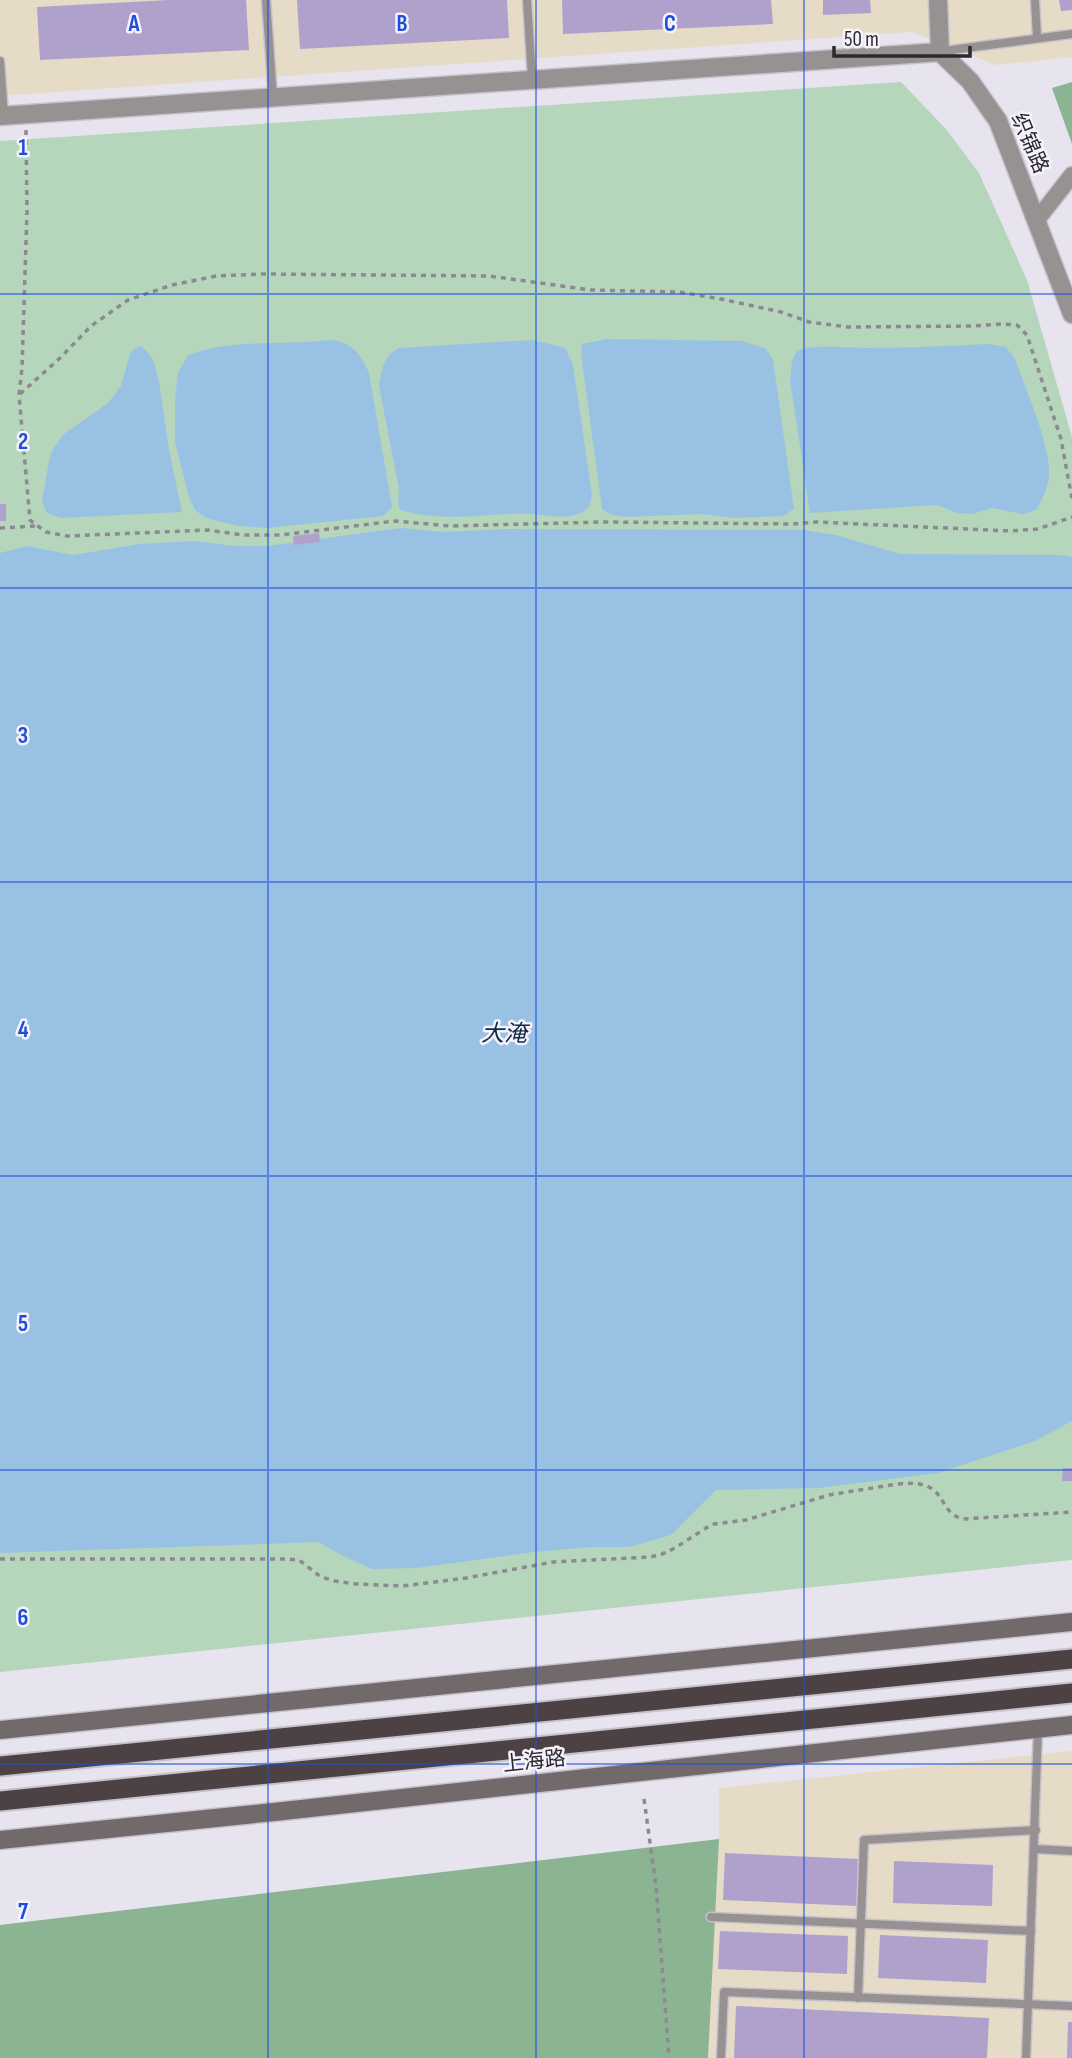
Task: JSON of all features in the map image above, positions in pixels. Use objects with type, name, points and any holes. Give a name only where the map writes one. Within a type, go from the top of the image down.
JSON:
[{"type":"highway","points":[[0,1766],[1072,1659]]},
{"type":"highway","name":"上海路","points":[[0,1801],[1072,1693]]},
{"type":"main road","points":[[0,1730],[1072,1622]]},
{"type":"main road","name":"上海路","points":[[0,1840],[1072,1725]]},
{"type":"street","points":[[2,115],[940,52],[938,0]]},
{"type":"street","name":"织锦路","points":[[940,52],[970,81],[998,121],[1072,314]]},
{"type":"street","points":[[1036,221],[1072,176]]},
{"type":"lane","points":[[266,0],[273,97]]},
{"type":"lane","points":[[527,0],[532,79]]},
{"type":"lane","points":[[1035,0],[1037,37]]},
{"type":"lane","points":[[940,52],[1072,34]]},
{"type":"lane","points":[[0,61],[2,115]]},
{"type":"lane","points":[[1026,2058],[1038,1729]]},
{"type":"lane","points":[[858,1997],[864,1840],[1035,1830]]},
{"type":"lane","points":[[1035,1850],[1072,1851]]},
{"type":"lane","points":[[711,1917],[1031,1931]]},
{"type":"lane","points":[[721,2058],[724,1992],[1072,2006]]},
{"type":"path","points":[[26,114],[27,211],[19,395],[30,520],[46,532],[67,536],[208,530],[280,536],[395,521],[450,526],[603,522],[816,522],[1011,531],[1038,529],[1072,517]]},
{"type":"path","points":[[19,395],[91,326],[128,300],[172,285],[216,276],[489,276],[591,290],[679,292],[781,312],[809,322],[848,327],[1010,324],[1017,325],[1027,335],[1061,439],[1072,499]]},
{"type":"path","points":[[0,528],[38,526]]},
{"type":"path","points":[[0,1559],[285,1559],[299,1560],[321,1577],[328,1579],[356,1584],[403,1586],[553,1562],[633,1559],[660,1555],[714,1524],[746,1520],[829,1495],[897,1484],[929,1486],[936,1491],[955,1517],[963,1519],[1072,1512]]},
{"type":"path","points":[[644,1798],[656,1886],[669,2058]]},
{"type":"shaded area","points":[[0,0],[1072,0],[1072,57],[996,65],[912,32],[0,96]]},
{"type":"shaded area","points":[[1072,1751],[1072,2058],[708,2058],[719,1788]]},
{"type":"green space","name":"大淹","points":[[901,82],[946,129],[979,173],[1027,280],[1072,437],[1072,1560],[0,1672],[0,141]]},
{"type":"green space","points":[[1072,82],[1072,144],[1052,88]]},
{"type":"green space","points":[[719,1839],[708,2058],[0,2058],[0,1925]]},
{"type":"water","points":[[607,339],[743,341],[766,349],[773,360],[794,509],[783,516],[733,518],[701,514],[626,517],[611,515],[602,509],[581,353],[582,344]]},
{"type":"water","points":[[329,340],[343,343],[354,350],[369,373],[392,507],[383,516],[267,528],[238,526],[206,518],[195,510],[175,442],[178,373],[188,355],[240,344]]},
{"type":"water","points":[[533,340],[565,348],[573,365],[592,495],[589,507],[576,515],[560,517],[531,514],[435,516],[400,510],[399,489],[379,386],[382,369],[390,355],[399,348]]},
{"type":"water","points":[[987,344],[1006,347],[1015,359],[1042,433],[1049,462],[1049,479],[1036,510],[1023,514],[991,508],[973,514],[957,513],[937,505],[810,513],[790,380],[792,360],[797,351],[822,347],[897,348]]},
{"type":"water","points":[[140,346],[153,360],[159,381],[182,512],[61,518],[47,513],[42,502],[50,455],[55,446],[64,434],[108,403],[121,386],[130,354]]},
{"type":"water","name":"大淹","points":[[401,528],[445,532],[506,529],[804,530],[836,535],[900,554],[1072,557],[1072,1421],[1035,1441],[938,1473],[819,1488],[716,1490],[671,1535],[629,1547],[591,1547],[417,1568],[372,1569],[319,1542],[0,1553],[0,553],[27,546],[73,555],[140,544],[196,541],[234,546],[267,546]]},
{"type":"building","points":[[169,0],[246,0],[249,50],[40,60],[37,7]]},
{"type":"building","points":[[297,0],[507,0],[509,38],[300,49]]},
{"type":"building","points":[[562,0],[771,0],[773,24],[563,34]]},
{"type":"building","points":[[823,0],[870,0],[871,13],[823,15]]},
{"type":"building","points":[[1059,0],[1072,0],[1072,10],[1061,11]]},
{"type":"building","points":[[0,504],[6,504],[6,521],[0,521]]},
{"type":"building","points":[[319,533],[320,542],[294,545],[293,536]]},
{"type":"building","points":[[1063,1468],[1072,1468],[1072,1481],[1062,1481]]},
{"type":"building","points":[[725,1853],[859,1859],[857,1906],[723,1900]]},
{"type":"building","points":[[894,1861],[993,1865],[992,1906],[893,1903]]},
{"type":"building","points":[[720,1931],[848,1936],[847,1974],[718,1969]]},
{"type":"building","points":[[880,1935],[988,1940],[986,1983],[878,1978]]},
{"type":"building","points":[[736,2006],[989,2018],[987,2058],[734,2058]]},
{"type":"building","points":[[1068,2022],[1072,2022],[1072,2058],[1067,2058]]}]
